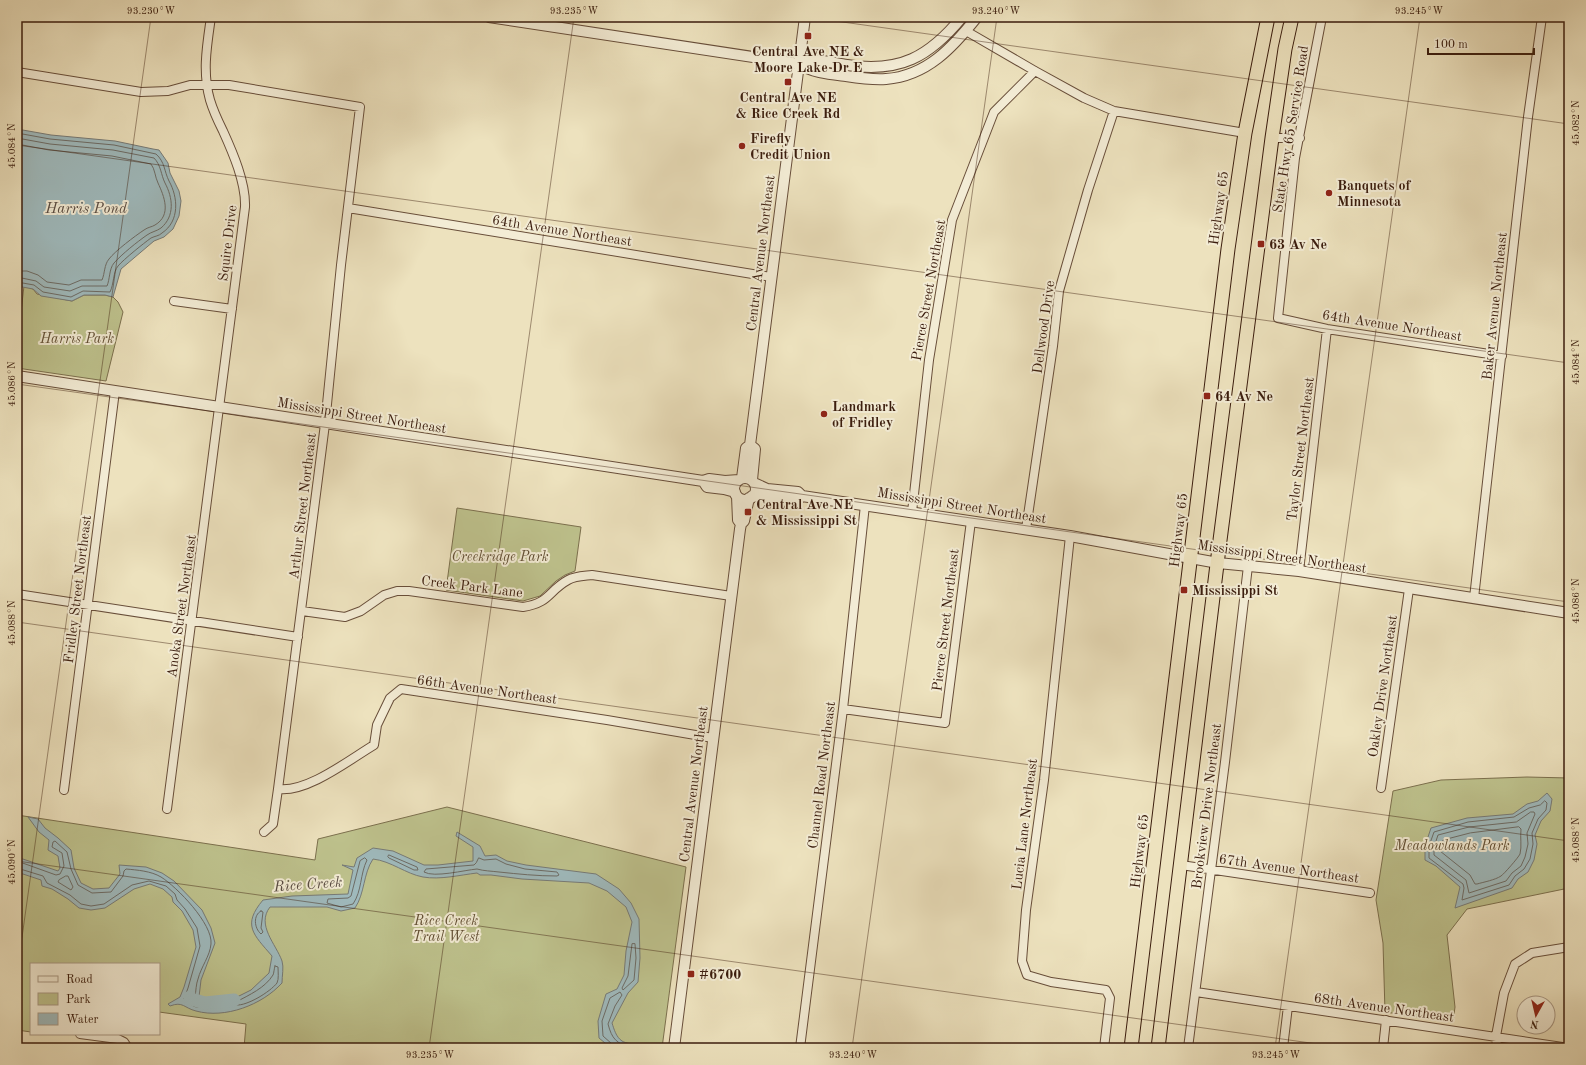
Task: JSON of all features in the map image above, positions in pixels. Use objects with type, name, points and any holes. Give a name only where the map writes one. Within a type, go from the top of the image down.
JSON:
[{"type":"highway","name":"Highway 65","points":[[1131,1048],[1228,249],[1244,133],[1268,17]]},
{"type":"highway","points":[[1158,1048],[1272,138],[1285,49],[1292,17]]},
{"type":"street","name":"Squire Drive","points":[[211,17],[206,57],[206,85],[210,101],[226,137],[245,191],[245,207],[220,407]]},
{"type":"street","points":[[489,17],[799,64],[810,70],[870,79],[900,77],[929,66],[966,31],[977,17]]},
{"type":"street","name":"Central Avenue Northeast","points":[[747,480],[755,449],[750,446],[805,17]]},
{"type":"street","name":"State Hwy 65 Service Road","points":[[1278,318],[1295,158],[1322,17]]},
{"type":"street","name":"Baker Avenue Northeast","points":[[1474,598],[1528,117],[1542,17]]},
{"type":"street","points":[[799,64],[811,60],[853,66],[874,67],[906,62],[931,49],[960,20]]},
{"type":"street","points":[[966,31],[1034,71],[1084,98],[1114,111],[1244,133]]},
{"type":"street","name":"Pierce Street Northeast","points":[[912,512],[928,360],[952,220],[994,112],[1034,71]]},
{"type":"street","points":[[17,72],[141,92],[168,91],[190,85],[206,85]]},
{"type":"street","name":"Arthur Street Northeast","points":[[206,85],[229,85],[360,107],[325,424],[302,611],[273,824],[264,832]]},
{"type":"street","name":"Dellwood Drive","points":[[1026,529],[1053,346],[1059,291],[1088,190],[1114,111]]},
{"type":"street","points":[[1272,138],[1300,138]]},
{"type":"street","name":"64th Avenue Northeast","points":[[348,208],[772,277]]},
{"type":"street","points":[[174,301],[232,309]]},
{"type":"street","name":"64th Avenue Northeast","points":[[1278,318],[1327,329],[1502,356]]},
{"type":"street","name":"Taylor Street Northeast","points":[[1299,571],[1327,329]]},
{"type":"street","name":"Mississippi Street Northeast","points":[[17,376],[703,482],[709,479],[725,481],[747,480],[767,489],[798,492],[802,496],[865,504],[1070,536],[1218,563],[1299,571],[1569,613]]},
{"type":"street","name":"Fridley Street Northeast","points":[[64,790],[115,391]]},
{"type":"street","name":"Anoka Street Northeast","points":[[167,809],[220,407]]},
{"type":"street","points":[[747,480],[756,490],[751,497],[742,499],[736,494],[735,485],[747,480]]},
{"type":"street","name":"Mississippi Street Northeast","points":[[703,482],[707,487],[724,489],[736,494]]},
{"type":"street","name":"Central Avenue Northeast","points":[[736,494],[738,520],[741,524]]},
{"type":"street","name":"Mississippi Street Northeast","points":[[751,497],[767,496],[798,500],[802,496]]},
{"type":"street","name":"Central Avenue Northeast","points":[[674,1048],[741,524],[744,521],[751,497]]},
{"type":"street","name":"Channel Road Northeast","points":[[800,1048],[843,709],[865,504]]},
{"type":"street","name":"Pierce Street Northeast","points":[[843,709],[945,723],[971,521]]},
{"type":"street","name":"Lucia Lane Northeast","points":[[1070,536],[1044,780],[1026,910],[1022,961],[1027,975],[1038,979],[1106,990],[1110,998],[1104,1048]]},
{"type":"street","name":"Brookview Drive Northeast","points":[[1188,1048],[1248,566]]},
{"type":"street","name":"Creek Park Lane","points":[[302,611],[345,616],[361,610],[384,595],[397,591],[409,591],[523,607],[533,606],[542,602],[567,581],[578,576],[592,575],[731,596]]},
{"type":"street","name":"Oakley Drive Northeast","points":[[1381,788],[1408,589]]},
{"type":"street","points":[[17,594],[87,606],[298,637]]},
{"type":"street","name":"66th Avenue Northeast","points":[[278,789],[287,790],[306,785],[374,745],[377,724],[390,698],[401,690],[608,720],[714,738]]},
{"type":"street","name":"67th Avenue Northeast","points":[[1181,865],[1370,893]]},
{"type":"street","points":[[1497,1048],[1496,1036],[1504,993],[1515,964],[1532,953],[1569,947]]},
{"type":"street","name":"68th Avenue Northeast","points":[[1196,992],[1569,1048]]},
{"type":"street","points":[[1283,1048],[1288,1006]]},
{"type":"street","points":[[1383,1048],[1386,1020]]},
{"type":"street","points":[[88,1035],[118,1039],[124,1042],[128,1048]]},
{"type":"green space","name":"Harris Park","points":[[24,286],[33,289],[37,294],[72,301],[84,295],[105,295],[113,297],[118,302],[123,312],[106,381],[17,368],[17,346]]},
{"type":"green space","name":"Creekridge Park","points":[[457,508],[581,527],[575,571],[556,581],[540,596],[523,601],[446,590]]},
{"type":"green space","name":"Meadowlands Park","points":[[1527,777],[1569,778],[1569,888],[1467,909],[1447,935],[1455,1007],[1453,1022],[1385,1012],[1383,943],[1376,900],[1393,791],[1441,780]]},
{"type":"green space","name":"Rice Creek Trail West","points":[[447,807],[686,867],[662,1048],[483,1048],[461,1045],[460,1048],[244,1048],[246,1024],[160,1012],[160,963],[30,963],[30,1032],[17,1030],[17,815],[315,860],[318,839]]},
{"type":"water","name":"Harris Pond","points":[[17,129],[51,135],[115,141],[159,150],[168,163],[170,173],[179,191],[181,201],[179,216],[173,229],[164,237],[154,241],[121,269],[113,297],[105,295],[84,295],[72,301],[41,296],[33,289],[17,286]]},
{"type":"water","points":[[1547,793],[1552,799],[1550,811],[1541,821],[1535,835],[1537,844],[1534,860],[1528,872],[1518,879],[1512,888],[1455,908],[1460,887],[1436,866],[1425,860],[1425,846],[1431,828],[1467,818],[1513,814],[1527,804],[1538,801]]},
{"type":"water","name":"Rice Creek","points":[[28,817],[38,819],[45,828],[71,850],[74,868],[81,883],[93,889],[109,888],[120,874],[119,865],[146,867],[162,873],[174,881],[202,910],[211,928],[215,943],[201,980],[199,997],[205,1003],[218,1003],[235,998],[251,990],[269,973],[272,956],[252,929],[253,916],[263,900],[292,896],[348,894],[353,870],[342,865],[354,867],[357,858],[373,848],[393,851],[424,865],[473,861],[473,847],[456,836],[457,832],[480,846],[485,856],[496,855],[507,861],[526,865],[596,874],[619,889],[631,903],[639,919],[640,958],[638,982],[628,993],[612,1023],[620,1039],[637,1048],[611,1048],[599,1038],[598,1021],[606,994],[617,989],[624,975],[626,951],[632,922],[626,907],[607,891],[589,883],[522,879],[480,875],[477,873],[443,878],[430,878],[411,873],[380,860],[373,859],[367,871],[361,896],[355,908],[341,911],[327,907],[270,907],[266,914],[266,928],[283,963],[282,983],[274,991],[254,1004],[231,1011],[207,1013],[192,1010],[178,1004],[170,1006],[168,1004],[180,997],[196,947],[193,930],[182,911],[173,902],[172,897],[163,889],[150,884],[134,889],[105,908],[91,910],[79,908],[52,889],[42,886],[41,880],[17,872],[17,857],[58,871],[60,868],[58,856],[48,850],[49,840],[39,832]]},
{"type":"waterway","name":"Rice Creek","points":[[190,997],[191,999],[205,1003],[234,1000]]},
{"type":"place","name":"Central Ave NE & Moore Lake Dr E","points":[[808,36]]},
{"type":"place","name":"Central Ave NE & Rice Creek Rd","points":[[788,82]]},
{"type":"place","name":"Firefly Credit Union","points":[[742,146]]},
{"type":"place","name":"Banquets of Minnesota","points":[[1329,193]]},
{"type":"place","name":"63 Av Ne","points":[[1261,244]]},
{"type":"place","name":"64 Av Ne","points":[[1207,396]]},
{"type":"place","name":"Landmark of Fridley","points":[[824,414]]},
{"type":"place","name":"Central Ave NE & Mississippi St","points":[[748,512]]},
{"type":"place","name":"Mississippi St","points":[[1184,590]]},
{"type":"place","name":"#6700","points":[[691,974]]}]
